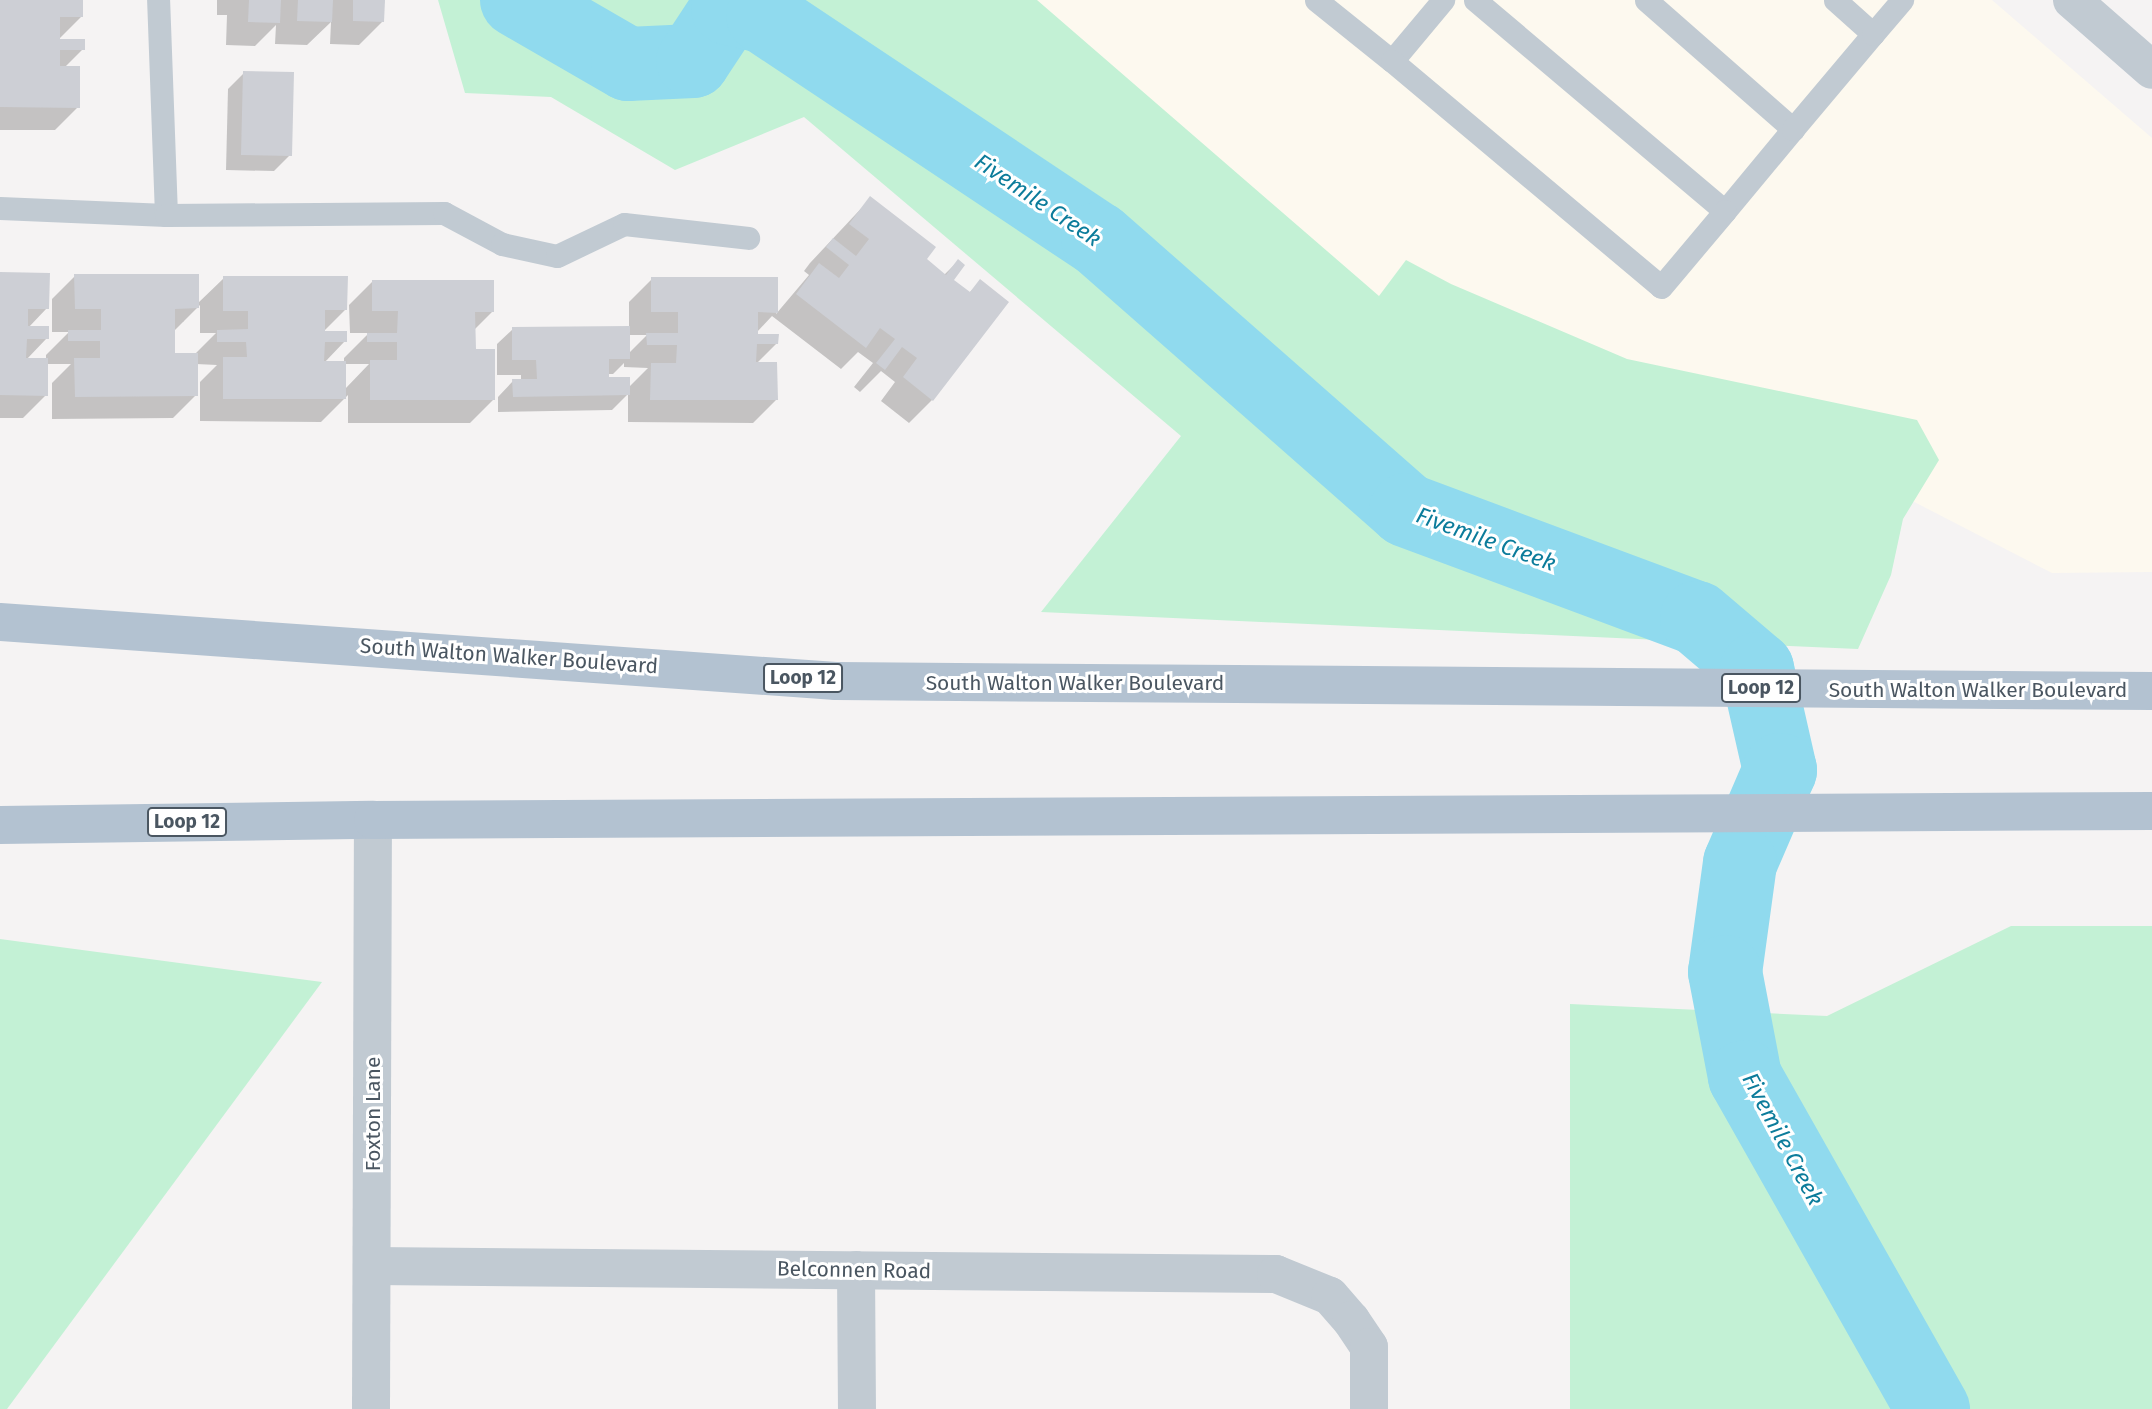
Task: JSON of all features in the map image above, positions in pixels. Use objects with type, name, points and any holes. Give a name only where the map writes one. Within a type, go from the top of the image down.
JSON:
[{"type":"main road","name":"South Walton Walker Boulevard","points":[[0,622],[836,681],[2152,691]]},
{"type":"main road","name":"Loop 12","points":[[0,825],[373,820],[2152,811]]},
{"type":"street","points":[[2072,0],[2152,70]]},
{"type":"street","name":"Foxton Lane","points":[[372,1409],[373,820]]},
{"type":"street","name":"Belconnen Road","points":[[373,1266],[1276,1274],[1330,1296],[1369,1347],[1369,1409]]},
{"type":"street","points":[[856,1270],[857,1409]]},
{"type":"lane","points":[[158,0],[166,215]]},
{"type":"lane","points":[[1316,0],[1661,287],[1902,0]]},
{"type":"lane","points":[[1392,61],[1443,0]]},
{"type":"lane","points":[[1475,0],[1726,211]]},
{"type":"lane","points":[[1646,0],[1793,129]]},
{"type":"lane","points":[[1835,0],[1873,34]]},
{"type":"lane","points":[[0,208],[166,215],[444,213],[502,244],[557,256],[624,224],[748,238]]},
{"type":"shaded area","points":[[671,0],[1992,0],[2152,138],[2152,572],[2052,573],[1862,475],[1334,474]]},
{"type":"green space","points":[[438,0],[1037,0],[1379,296],[1406,260],[1451,284],[1627,359],[1917,420],[1939,460],[1903,519],[1891,575],[1858,649],[1041,612],[1181,436],[804,117],[675,170],[551,97],[465,93]]},
{"type":"green space","points":[[2011,926],[2152,926],[2152,1409],[1570,1409],[1570,1004],[1827,1016]]},
{"type":"green space","points":[[0,939],[322,982],[7,1409],[0,1409]]},
{"type":"building","points":[[0,0],[83,0],[83,17],[60,17],[60,39],[85,39],[85,50],[60,50],[60,66],[80,66],[80,108],[0,107]]},
{"type":"building","points":[[249,0],[281,0],[280,23],[248,22]]},
{"type":"building","points":[[298,0],[333,0],[332,22],[297,21]]},
{"type":"building","points":[[353,0],[385,0],[384,22],[353,21]]},
{"type":"building","points":[[243,71],[294,72],[292,156],[241,155]]},
{"type":"building","points":[[870,196],[936,247],[927,259],[946,275],[958,259],[965,265],[954,280],[970,292],[980,279],[1009,302],[933,401],[903,377],[917,358],[902,347],[885,370],[876,363],[895,339],[880,328],[866,348],[796,294],[819,263],[839,278],[849,265],[826,247],[833,238],[856,256],[869,239],[849,224]]},
{"type":"building","points":[[0,272],[50,273],[49,309],[28,309],[28,326],[49,326],[49,339],[27,339],[26,358],[48,358],[48,396],[0,395]]},
{"type":"building","points":[[74,274],[199,274],[199,308],[175,309],[175,353],[198,353],[198,396],[75,397],[74,358],[100,358],[100,341],[68,341],[68,330],[101,330],[101,309],[75,309]]},
{"type":"building","points":[[223,276],[348,276],[347,310],[325,310],[325,331],[347,331],[347,342],[325,342],[324,361],[346,361],[346,399],[223,399],[223,357],[247,357],[246,342],[217,342],[217,330],[248,329],[248,311],[223,311]]},
{"type":"building","points":[[651,277],[778,277],[778,313],[758,312],[758,334],[779,334],[778,344],[757,344],[756,362],[777,362],[778,400],[650,400],[651,363],[676,363],[677,345],[647,345],[646,333],[678,333],[678,312],[651,312]]},
{"type":"building","points":[[372,280],[494,280],[494,312],[475,312],[476,349],[495,349],[495,400],[370,400],[370,360],[397,360],[397,342],[367,342],[367,333],[397,333],[398,311],[372,311]]},
{"type":"building","points":[[630,326],[630,359],[609,359],[609,377],[630,377],[630,395],[513,397],[512,379],[537,379],[536,360],[512,360],[512,327]]},
{"type":"waterway","name":"Fivemile Creek","points":[[517,0],[628,64],[693,61],[728,8],[763,16],[1098,239],[1406,510],[1697,618],[1757,669],[1780,770],[1740,863],[1725,972],[1745,1077],[1933,1409]]}]
